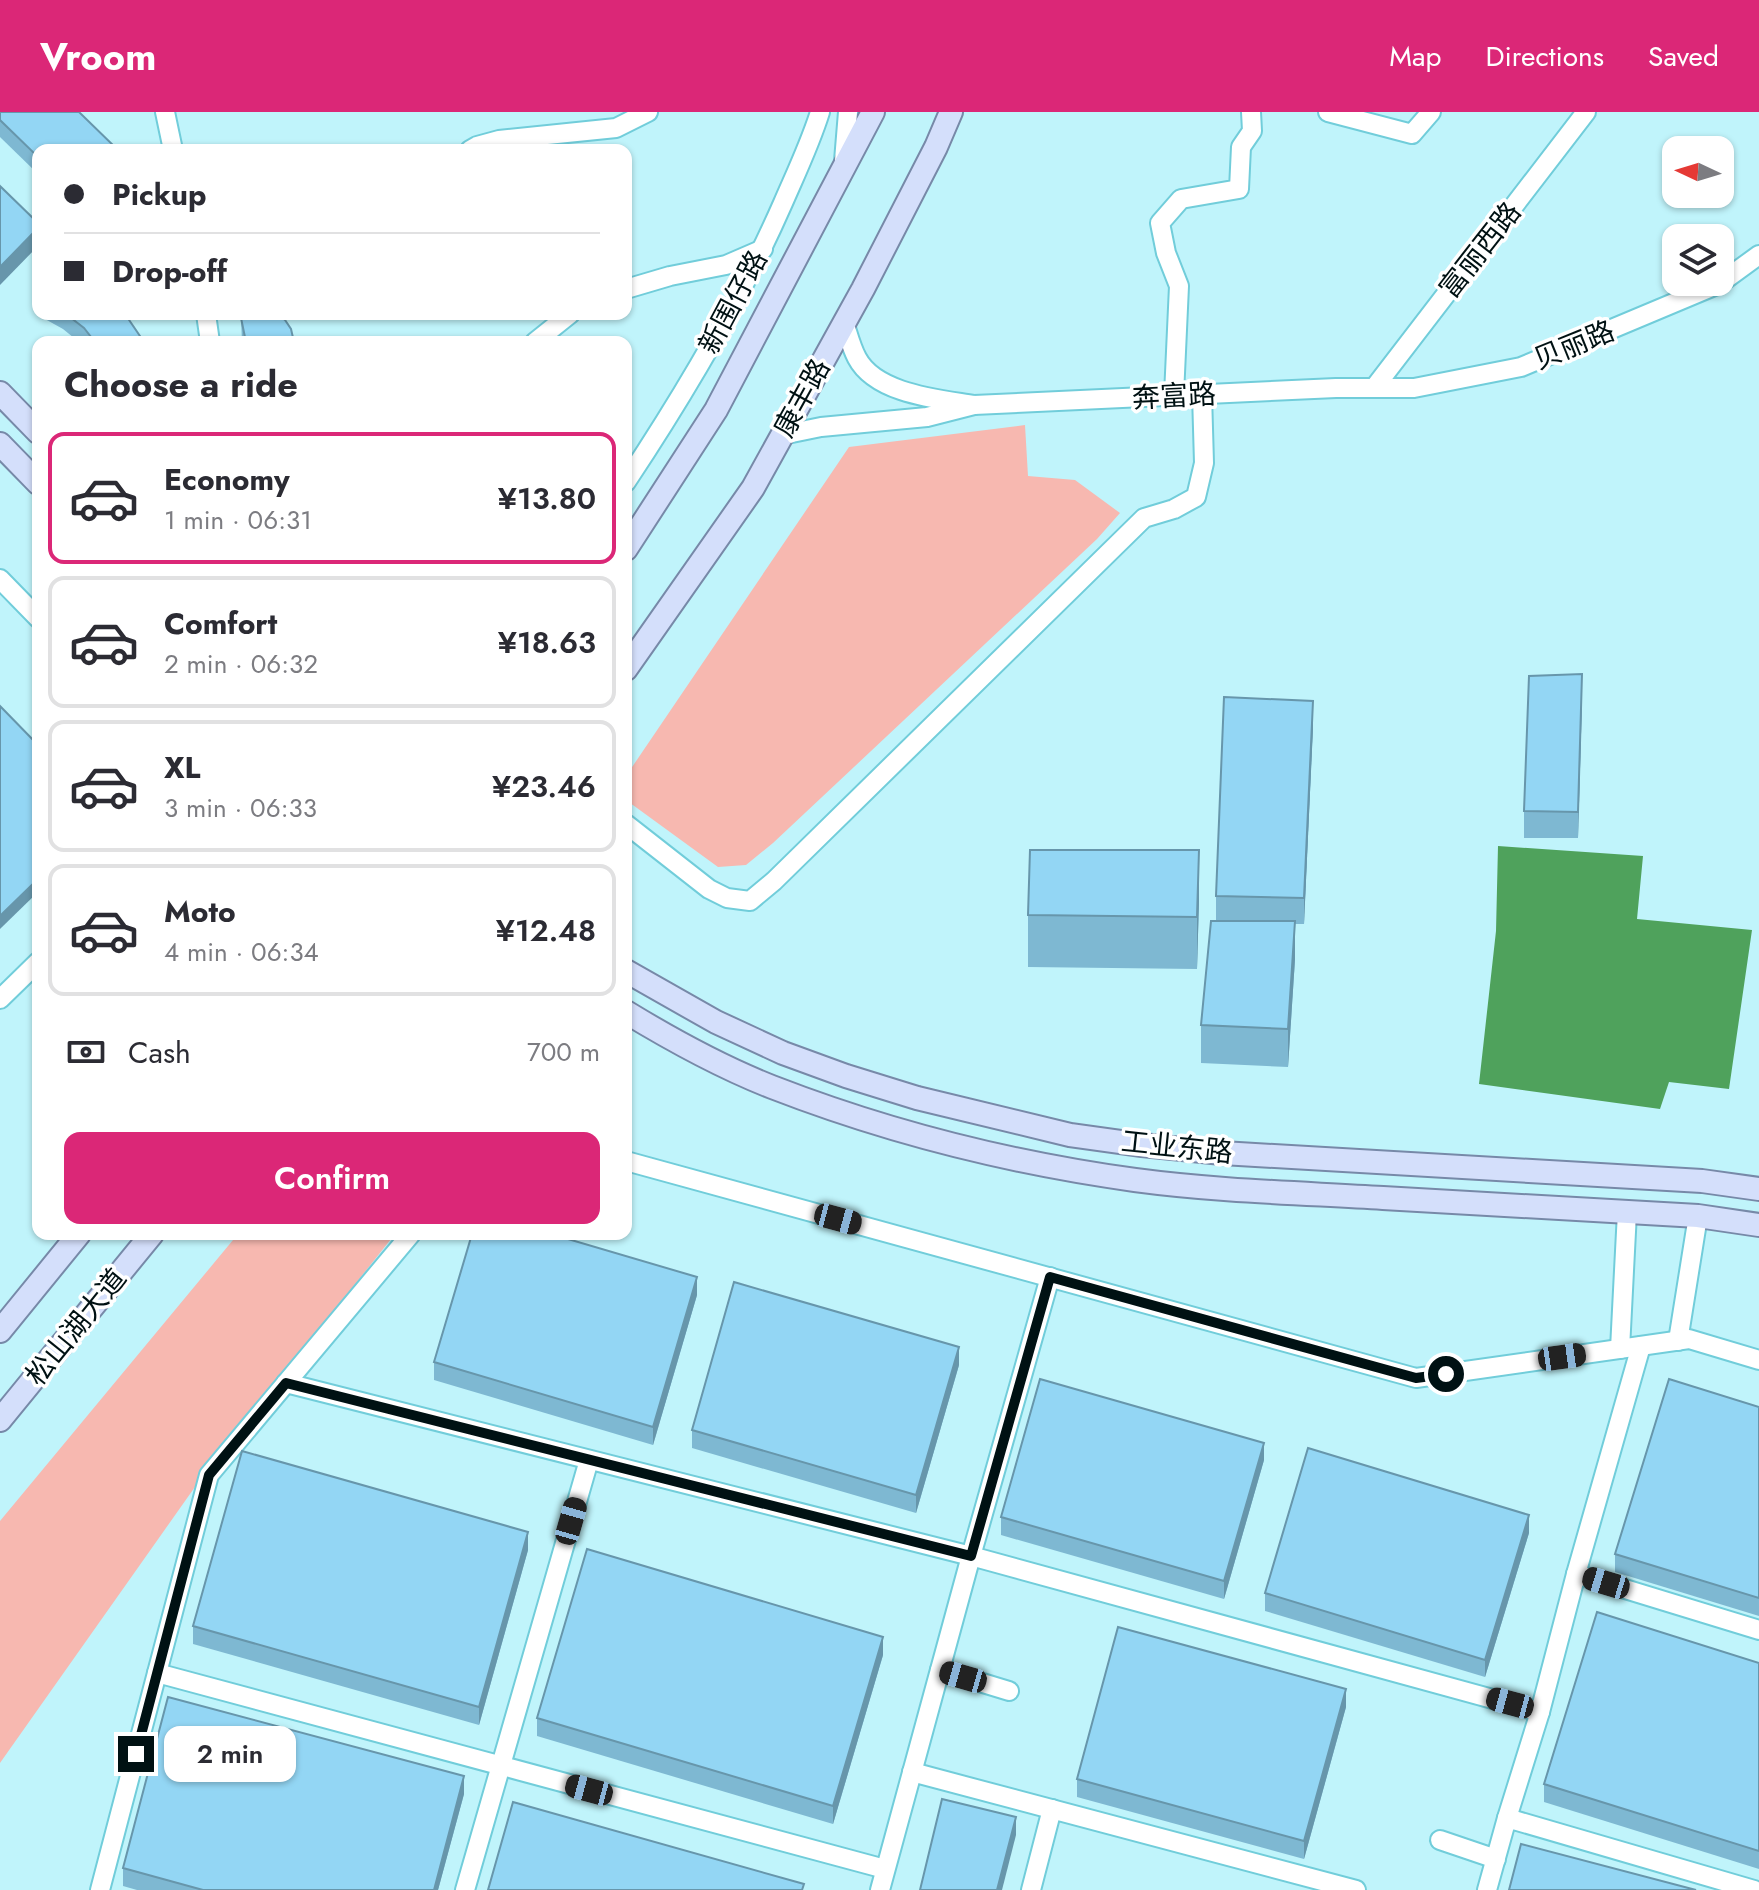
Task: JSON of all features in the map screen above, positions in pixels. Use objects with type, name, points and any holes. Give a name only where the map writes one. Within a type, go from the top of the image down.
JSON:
[{"type":"main road","points":[[632,540],[716,410],[873,112]]},
{"type":"main road","name":"康丰路","points":[[632,660],[753,488],[921,176],[951,112]]},
{"type":"main road","points":[[0,393],[32,426]]},
{"type":"main road","points":[[0,444],[32,477]]},
{"type":"main road","name":"工业东路","points":[[632,974],[716,1022],[783,1053],[917,1098],[1070,1135],[1222,1153],[1702,1181],[1759,1189]]},
{"type":"main road","name":"工业东路","points":[[632,1015],[700,1054],[795,1096],[907,1132],[1064,1169],[1219,1189],[1698,1216],[1759,1225]]},
{"type":"main road","name":"松山湖大道","points":[[0,1331],[74,1240]]},
{"type":"main road","name":"松山湖大道","points":[[0,1420],[147,1240]]},
{"type":"street","points":[[165,112],[172,144]]},
{"type":"street","points":[[484,144],[616,128],[648,112]]},
{"type":"street","name":"新围仔路","points":[[632,473],[674,410],[735,304],[763,249],[820,112]]},
{"type":"street","points":[[843,169],[848,112]]},
{"type":"street","points":[[1174,395],[1179,286],[1166,253],[1160,223],[1181,199],[1239,189],[1241,147],[1252,131],[1251,112]]},
{"type":"street","points":[[1328,112],[1412,134],[1431,112]]},
{"type":"street","name":"富丽西路","points":[[1374,388],[1586,112]]},
{"type":"street","points":[[632,287],[726,265],[763,249]]},
{"type":"street","name":"贝丽路","points":[[1374,388],[1414,388],[1521,367],[1719,284],[1759,255]]},
{"type":"street","points":[[542,336],[562,320]]},
{"type":"street","points":[[844,322],[858,360],[877,379],[918,396],[974,405]]},
{"type":"street","name":"奔富路","points":[[974,405],[1374,388]]},
{"type":"street","points":[[632,829],[709,889],[727,898],[750,901],[1144,518],[1174,509],[1196,497],[1204,463],[1202,394]]},
{"type":"street","points":[[782,435],[821,427],[927,417],[974,405]]},
{"type":"street","points":[[0,579],[32,612]]},
{"type":"street","points":[[0,999],[32,968]]},
{"type":"street","points":[[632,1163],[1416,1378],[1689,1339],[1759,1360]]},
{"type":"street","points":[[1620,1349],[1627,1212]]},
{"type":"street","points":[[1678,1341],[1698,1216]]},
{"type":"street","points":[[100,1890],[209,1475],[406,1240]]},
{"type":"street","points":[[880,1890],[1050,1277]]},
{"type":"street","points":[[1487,1890],[1540,1712],[1641,1346]]},
{"type":"street","points":[[286,1383],[971,1556],[1540,1712]]},
{"type":"street","points":[[465,1890],[589,1460]]},
{"type":"street","points":[[1576,1574],[1759,1630]]},
{"type":"street","points":[[940,1670],[1009,1691]]},
{"type":"street","points":[[157,1673],[885,1869]]},
{"type":"street","points":[[912,1772],[1317,1885],[1356,1890]]},
{"type":"street","points":[[1031,1890],[1052,1809]]},
{"type":"street","points":[[1507,1818],[1754,1890]]},
{"type":"street","points":[[1440,1840],[1496,1859]]},
{"type":"shaded area","points":[[1025,425],[1028,476],[1075,480],[1120,513],[1097,539],[773,843],[746,865],[718,867],[632,804],[632,767],[849,447]]},
{"type":"shaded area","points":[[1498,846],[1643,856],[1637,919],[1752,930],[1729,1089],[1669,1082],[1660,1109],[1479,1084],[1496,931]]},
{"type":"shaded area","points":[[233,1240],[390,1240],[202,1477],[0,1763],[0,1521]]},
{"type":"building","points":[[0,112],[79,112],[112,144],[32,144],[32,151],[0,120]]},
{"type":"building","points":[[0,186],[32,217],[32,234],[0,267]]},
{"type":"building","points":[[74,320],[129,320],[140,336],[90,336]]},
{"type":"building","points":[[241,320],[285,320],[293,336],[245,336]]},
{"type":"building","points":[[1582,674],[1578,812],[1524,811],[1529,676]]},
{"type":"building","points":[[1224,697],[1313,701],[1304,898],[1216,896]]},
{"type":"building","points":[[0,706],[32,739],[32,885],[0,916]]},
{"type":"building","points":[[1030,850],[1199,850],[1197,917],[1028,915]]},
{"type":"building","points":[[1211,921],[1295,921],[1288,1029],[1201,1025]]},
{"type":"building","points":[[470,1240],[571,1240],[697,1277],[653,1427],[434,1362]]},
{"type":"building","points":[[734,1282],[959,1347],[916,1495],[692,1430]]},
{"type":"building","points":[[1040,1379],[1264,1443],[1224,1581],[1001,1517]]},
{"type":"building","points":[[1669,1379],[1759,1407],[1759,1598],[1615,1554]]},
{"type":"building","points":[[1308,1448],[1529,1515],[1485,1660],[1265,1593]]},
{"type":"building","points":[[242,1451],[528,1532],[479,1707],[193,1626]]},
{"type":"building","points":[[587,1549],[883,1637],[833,1806],[537,1718]]},
{"type":"building","points":[[1597,1612],[1759,1663],[1759,1851],[1544,1784]]},
{"type":"building","points":[[1118,1627],[1346,1689],[1304,1841],[1077,1779]]},
{"type":"building","points":[[168,1697],[464,1776],[434,1890],[203,1890],[123,1868]]},
{"type":"building","points":[[942,1799],[1016,1817],[997,1890],[920,1890]]},
{"type":"building","points":[[513,1802],[804,1884],[802,1890],[488,1890]]},
{"type":"building","points":[[1521,1844],[1696,1890],[1509,1890]]},
{"type":"route","points":[[136,1754],[209,1475],[286,1383],[971,1556],[1050,1277],[1416,1378],[1446,1374]]}]
